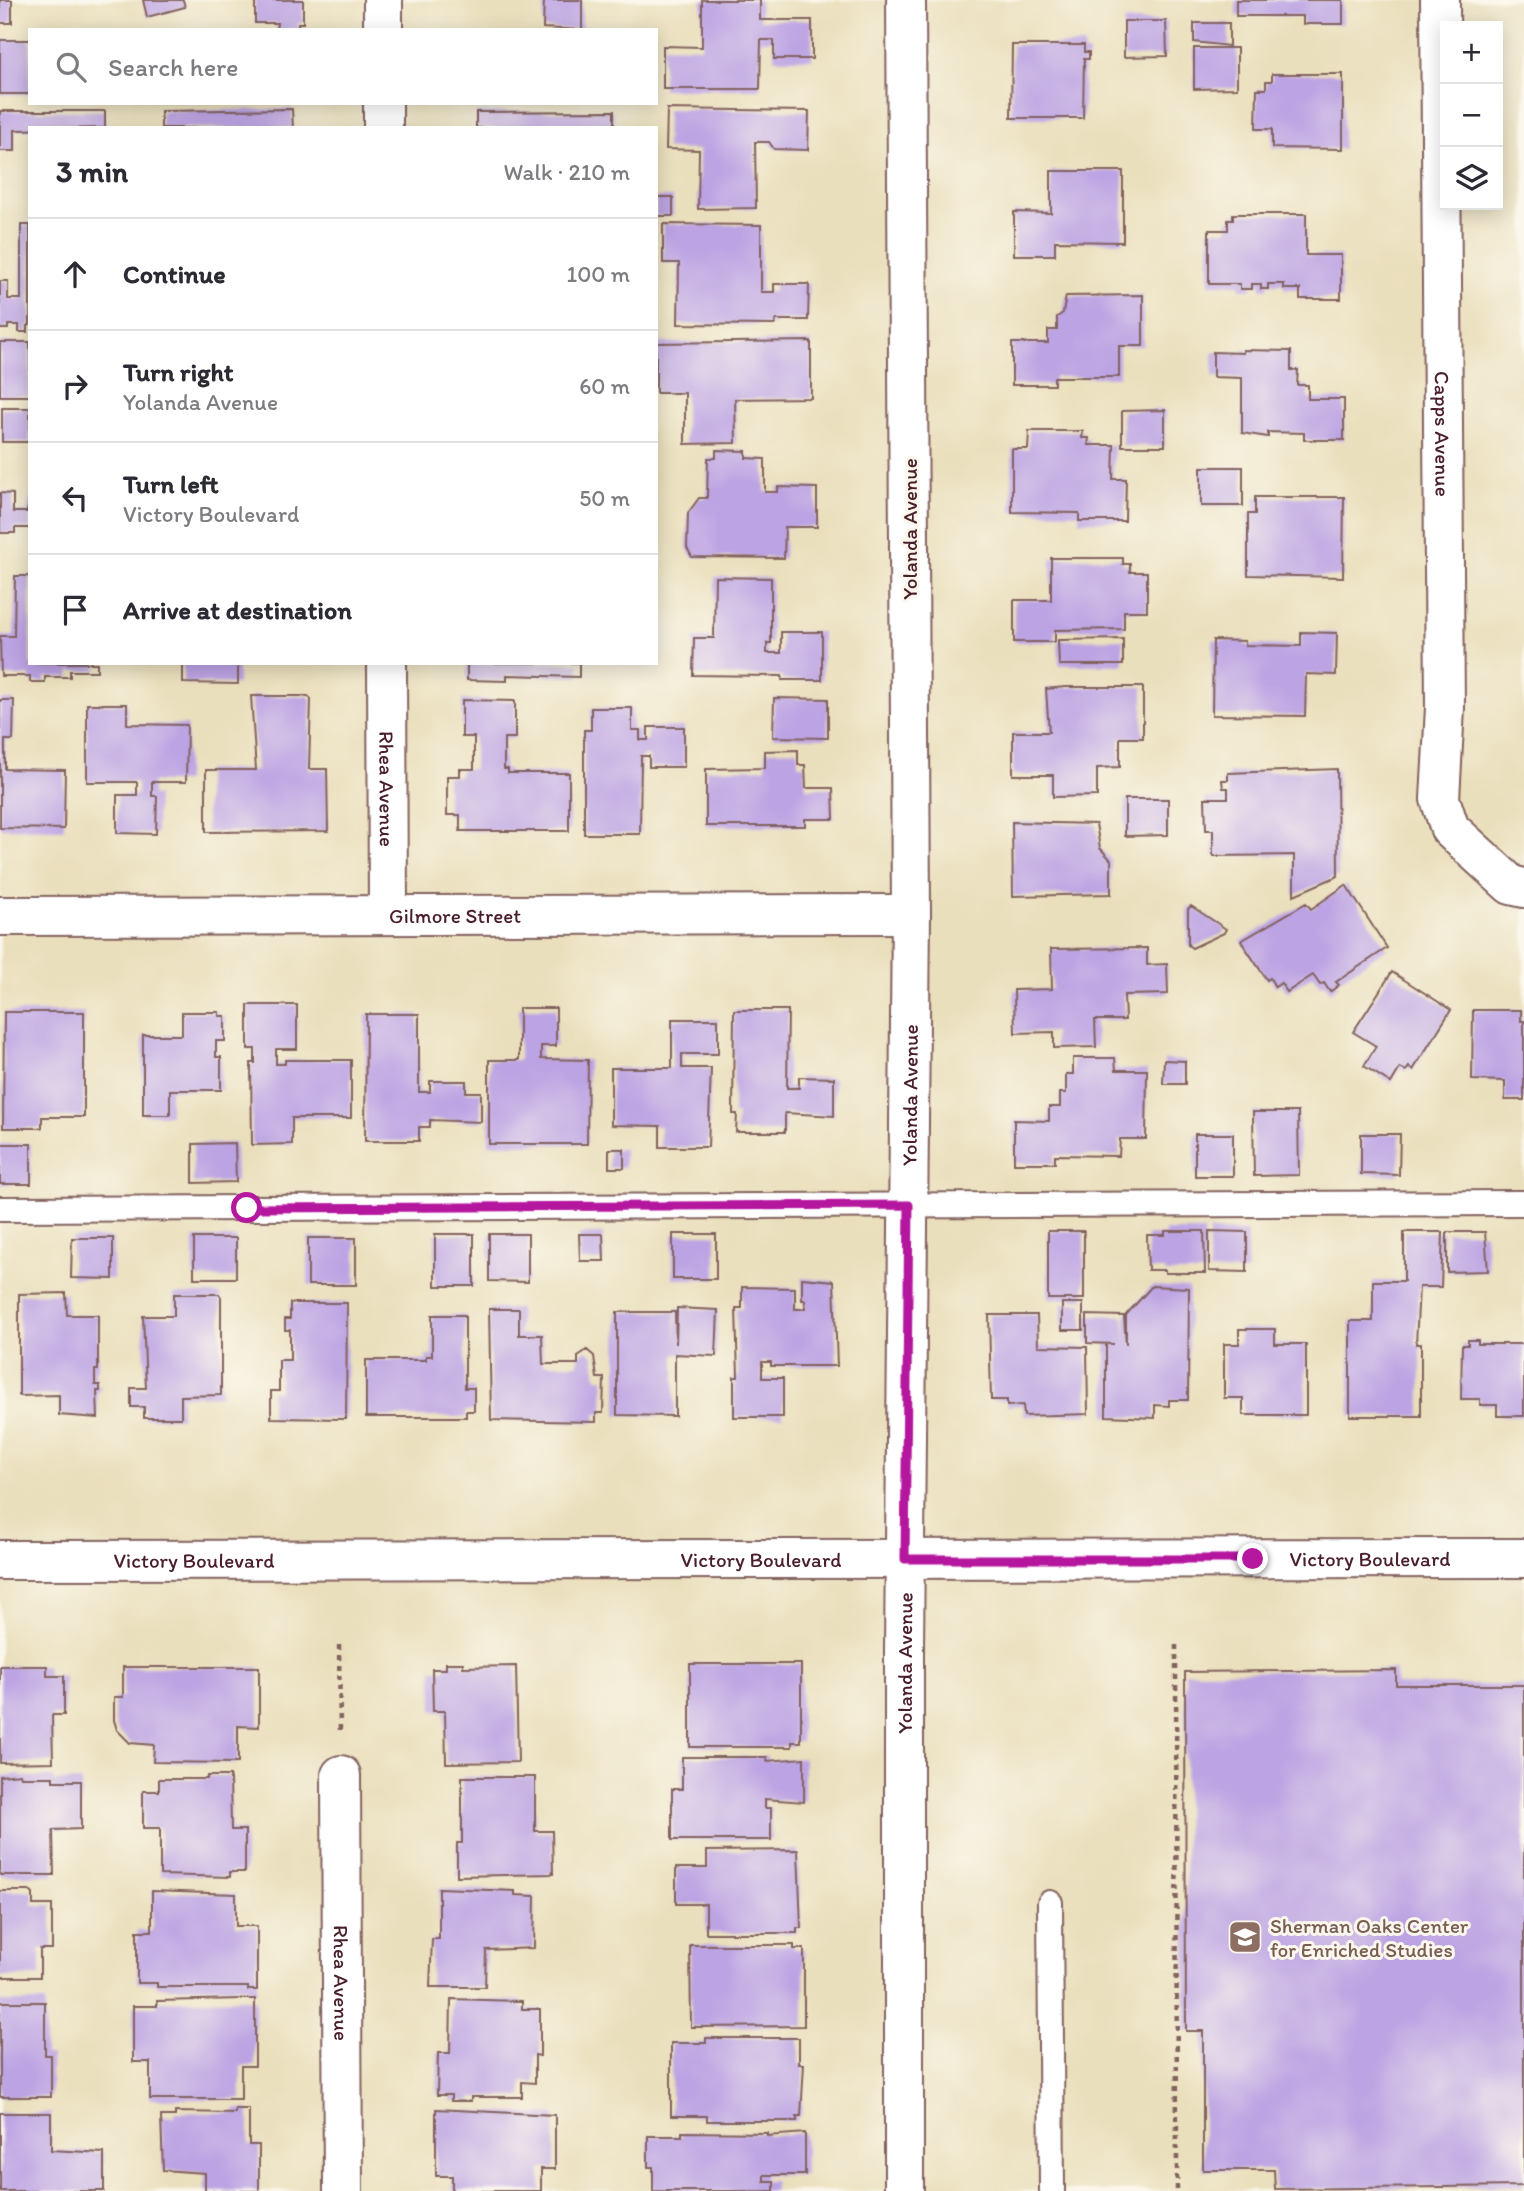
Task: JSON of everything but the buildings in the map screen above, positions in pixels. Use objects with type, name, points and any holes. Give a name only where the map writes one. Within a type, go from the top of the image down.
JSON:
[{"type":"street","points":[[383,0],[383,28]]},
{"type":"street","name":"Yolanda Avenue","points":[[904,2191],[905,1559],[911,914],[906,0]]},
{"type":"street","name":"Capps Avenue","points":[[1440,0],[1445,708],[1440,799],[1450,829],[1511,885],[1524,888]]},
{"type":"street","points":[[383,105],[383,126]]},
{"type":"street","name":"Rhea Avenue","points":[[387,665],[388,914]]},
{"type":"street","name":"Gilmore Street","points":[[0,916],[911,914]]},
{"type":"street","name":"Victory Boulevard","points":[[0,1560],[1524,1558]]},
{"type":"street","name":"Rhea Avenue","points":[[341,1775],[343,2191]]},
{"type":"lane","points":[[0,1209],[1524,1202]]},
{"type":"lane","points":[[1050,1903],[1052,2191]]},
{"type":"path","points":[[339,1645],[341,1775]]},
{"type":"path","points":[[1176,1645],[1177,2191]]},
{"type":"place","name":"Sherman Oaks Center for Enriched Studies","points":[[1245,1937]]},
{"type":"route","points":[[247,1208],[909,1205],[905,1559],[1253,1559]]}]
